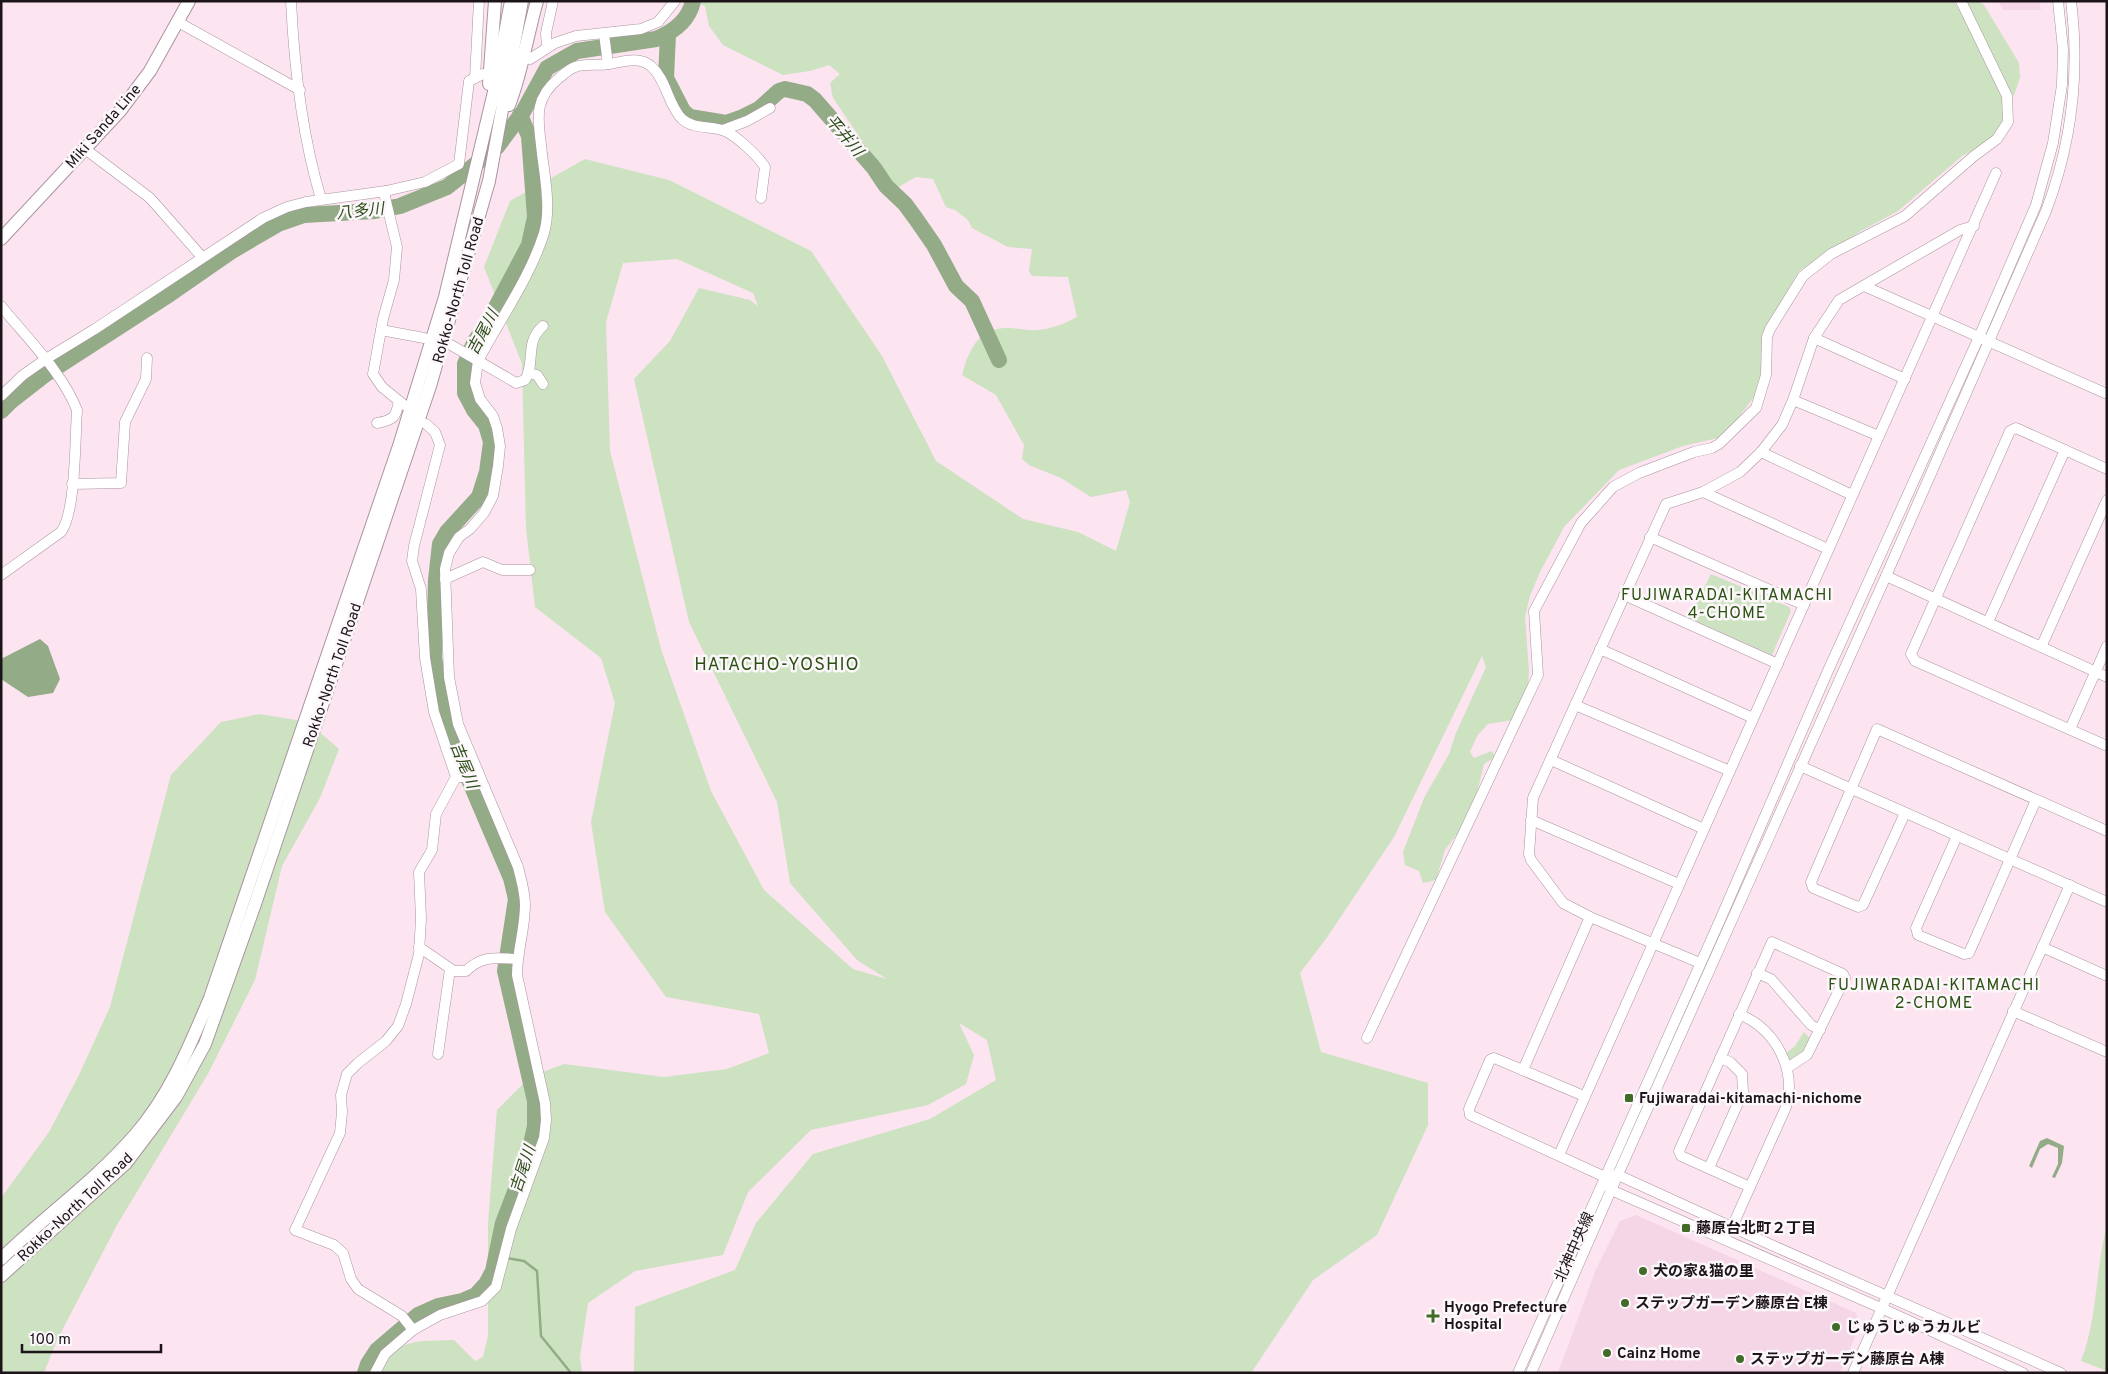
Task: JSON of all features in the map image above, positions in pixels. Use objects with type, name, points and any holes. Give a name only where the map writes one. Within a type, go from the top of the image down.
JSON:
[{"type":"main road","name":"Miki Sanda Line","points":[[1,239],[120,111],[150,71],[189,1]]},
{"type":"main road","points":[[475,178],[489,78],[495,1]]},
{"type":"main road","name":"Rokko-North Toll Road","points":[[1,1259],[97,1176],[136,1134],[154,1110],[181,1066],[210,998],[399,446],[445,297],[475,178],[501,58],[511,1]]},
{"type":"main road","name":"Rokko-North Toll Road","points":[[1,1276],[126,1163],[176,1097],[204,1044],[255,904],[430,386],[489,181],[522,1]]},
{"type":"main road","points":[[498,134],[517,85],[537,1]]},
{"type":"street","points":[[291,1],[292,32],[310,163],[322,199]]},
{"type":"street","points":[[1,396],[23,375],[263,218],[287,207],[322,199],[386,194],[425,182],[459,164],[469,81],[479,76],[479,1]]},
{"type":"street","points":[[547,48],[546,33],[552,1]]},
{"type":"street","points":[[530,59],[555,43],[576,36],[604,36],[641,29],[658,22],[675,1]]},
{"type":"street","points":[[1367,1038],[1538,675],[1534,611],[1582,523],[1613,487],[1639,473],[1719,444],[1756,408],[1766,375],[1767,337],[1802,276],[1832,254],[1905,216],[1974,156],[1998,139],[2008,122],[2007,96],[1961,1]]},
{"type":"street","name":"北神中央線","points":[[1518,1373],[1826,674],[1979,337],[2036,205],[2058,121],[2062,84],[2063,49],[2058,1]]},
{"type":"street","points":[[1531,1373],[1990,342],[2056,186],[2065,152],[2074,89],[2074,38],[2071,1]]},
{"type":"street","points":[[178,22],[300,90]]},
{"type":"street","points":[[604,36],[608,63]]},
{"type":"street","points":[[375,1373],[385,1354],[411,1328],[440,1314],[482,1302],[496,1287],[511,1229],[544,1138],[545,1103],[517,975],[517,960],[524,922],[524,887],[518,867],[476,772],[458,724],[449,677],[445,569],[449,553],[459,538],[484,513],[493,496],[500,446],[493,416],[480,399],[475,382],[476,359],[526,275],[544,232],[546,195],[538,129],[539,108],[543,95],[552,84],[575,67],[639,60],[652,67],[683,120],[694,126],[723,130],[740,142],[765,167],[761,198]]},
{"type":"street","points":[[723,130],[747,121],[770,108]]},
{"type":"street","points":[[85,149],[150,198],[202,257]]},
{"type":"street","points":[[1559,1155],[1996,173]]},
{"type":"street","points":[[377,423],[390,421],[402,403],[382,387],[373,374],[381,330],[394,280],[397,248],[386,194]]},
{"type":"street","points":[[1700,963],[1590,917],[1563,903],[1531,860],[1529,854],[1533,798],[1666,504],[1702,492],[1740,472],[1761,452],[1782,425],[1793,400],[1814,338],[1840,300],[1960,230],[1974,226]]},
{"type":"street","points":[[1864,286],[2107,394]]},
{"type":"street","points":[[1,306],[47,360],[73,400],[77,410],[69,516],[66,526],[62,532],[1,575]]},
{"type":"street","points":[[451,345],[463,350],[516,383],[525,380],[529,373],[530,348],[538,330],[543,326]]},
{"type":"street","points":[[381,330],[424,338]]},
{"type":"street","points":[[1814,338],[1905,378]]},
{"type":"street","points":[[72,484],[121,483],[125,422],[146,379],[147,358]]},
{"type":"street","points":[[529,373],[538,376],[543,384]]},
{"type":"street","points":[[1793,400],[1879,436]]},
{"type":"street","points":[[426,424],[435,432],[440,445],[414,546],[412,561],[421,589],[425,658],[434,712],[459,777]]},
{"type":"street","points":[[2107,468],[2016,428],[2010,431],[1912,654],[1915,661],[2107,746]]},
{"type":"street","points":[[1988,622],[2065,450]]},
{"type":"street","points":[[1761,452],[1852,495]]},
{"type":"street","points":[[1702,492],[1828,549]]},
{"type":"street","points":[[2042,645],[2107,500]]},
{"type":"street","points":[[1650,537],[1804,605]]},
{"type":"street","points":[[446,579],[483,562],[502,570],[530,570]]},
{"type":"street","points":[[1886,576],[2042,645],[2107,677]]},
{"type":"street","points":[[1624,594],[1778,664]]},
{"type":"street","points":[[2070,729],[2107,646]]},
{"type":"street","points":[[1600,649],[1753,718]]},
{"type":"street","points":[[1575,705],[1730,771]]},
{"type":"street","points":[[1905,813],[1863,905],[1858,907],[1813,888],[1811,882],[1877,729],[2107,831]]},
{"type":"street","points":[[1551,760],[1704,829]]},
{"type":"street","points":[[1800,766],[2107,902]]},
{"type":"street","points":[[411,1328],[402,1316],[358,1289],[351,1279],[343,1253],[334,1245],[295,1230],[340,1133],[341,1096],[347,1074],[386,1041],[398,1026],[406,1004],[419,947],[421,918],[418,872],[432,850],[436,814],[459,777],[476,772]]},
{"type":"street","points":[[1957,836],[1916,928],[1918,935],[1964,954],[1968,953],[2036,800]]},
{"type":"street","points":[[1531,820],[1679,884]]},
{"type":"street","points":[[1853,1373],[2070,885]]},
{"type":"street","points":[[1523,1070],[1590,917]]},
{"type":"street","points":[[1750,1186],[1681,1156],[1679,1151],[1772,942],[1843,974],[1844,978],[1807,1055],[1788,1068]]},
{"type":"street","points":[[419,947],[454,971],[466,971],[477,961],[497,958],[517,960]]},
{"type":"street","points":[[2042,947],[2107,976]]},
{"type":"street","points":[[438,1054],[450,969]]},
{"type":"street","points":[[1757,973],[1771,979],[1811,1025],[1820,1030]]},
{"type":"street","points":[[2013,1011],[2107,1052]]},
{"type":"street","points":[[1732,1227],[1786,1107],[1790,1092],[1788,1068],[1778,1048],[1752,1019],[1739,1014]]},
{"type":"street","points":[[1584,1096],[1494,1058],[1490,1060],[1469,1109],[1470,1115],[1605,1176],[1618,1175],[2061,1373]]},
{"type":"street","points":[[1709,1168],[1743,1092],[1742,1074],[1730,1062],[1720,1058]]},
{"type":"street","points":[[1605,1176],[1611,1190],[2024,1373]]},
{"type":"shaded area","points":[[692,1],[1954,1],[2003,97],[2005,120],[1994,139],[1962,156],[1898,211],[1861,231],[1799,271],[1762,334],[1763,369],[1757,393],[1732,426],[1718,438],[1683,446],[1619,470],[1564,527],[1540,572],[1530,596],[1525,617],[1529,671],[1528,686],[1513,720],[1488,724],[1477,736],[1470,752],[1474,758],[1492,751],[1495,757],[1484,764],[1477,793],[1464,825],[1445,850],[1436,880],[1423,883],[1419,871],[1405,865],[1403,852],[1424,798],[1449,754],[1456,733],[1486,667],[1482,656],[1394,837],[1328,936],[1300,973],[1321,1052],[1428,1083],[1428,1125],[1377,1235],[1313,1280],[1251,1373],[634,1373],[635,1307],[735,1270],[756,1223],[813,1154],[930,1119],[996,1080],[987,1040],[959,1023],[974,1055],[966,1084],[928,1105],[811,1130],[748,1192],[723,1255],[635,1271],[588,1303],[580,1357],[582,1373],[379,1373],[386,1361],[394,1353],[410,1343],[454,1340],[475,1361],[483,1357],[488,1336],[488,1223],[497,1110],[530,1077],[564,1064],[664,1077],[727,1069],[769,1053],[759,1014],[666,997],[605,912],[591,822],[615,703],[601,658],[535,607],[526,528],[522,364],[484,267],[510,201],[585,159],[669,180],[811,251],[882,356],[936,461],[1023,519],[1078,532],[1116,551],[1130,502],[1126,490],[1091,497],[1061,478],[1029,465],[1022,459],[1024,445],[996,395],[962,375],[968,357],[976,342],[990,331],[1009,328],[1042,329],[1058,326],[1077,317],[1068,277],[1032,276],[1029,271],[1032,249],[1008,247],[972,228],[968,220],[955,210],[946,207],[933,179],[916,177],[895,189],[833,98],[830,83],[840,74],[829,65],[810,71],[783,75],[723,45],[709,26],[705,6]],"holes":[[[677,259],[753,293],[758,306],[750,300],[699,288],[670,341],[634,379],[689,622],[777,802],[790,883],[857,960],[887,979],[853,969],[764,890],[711,791],[661,649],[610,451],[606,322],[623,263]]]},
{"type":"shaded area","points":[[1962,1],[1979,1],[1984,5],[2019,63],[2020,77],[2014,96],[2006,87]]},
{"type":"shaded area","points":[[1998,1],[2039,1],[2041,10],[2003,10]]},
{"type":"shaded area","points":[[1711,574],[1789,607],[1791,611],[1772,655],[1689,618]]},
{"type":"shaded area","points":[[40,639],[48,646],[60,679],[53,693],[28,697],[1,679],[1,659]]},
{"type":"shaded area","points":[[259,714],[308,722],[339,749],[320,798],[282,866],[255,980],[209,1072],[117,1225],[57,1340],[44,1373],[1,1373],[1,1198],[49,1132],[79,1075],[110,1007],[171,775],[221,722]]},
{"type":"shaded area","points":[[1804,1032],[1810,1038],[1807,1051],[1793,1064],[1785,1054],[1795,1046]]},
{"type":"shaded area","points":[[2047,1138],[2064,1146],[2062,1163],[2055,1178],[2052,1177],[2058,1164],[2058,1148],[2048,1144],[2040,1149],[2032,1168],[2029,1166],[2040,1141]]},
{"type":"shaded area","points":[[1636,1215],[1856,1313],[1858,1322],[1857,1332],[1840,1373],[1558,1373],[1596,1269],[1620,1221]]},
{"type":"shaded area","points":[[2107,1225],[2107,1371],[2081,1361],[2091,1328],[2100,1259]]},
{"type":"waterway","name":"八多川","points":[[1,411],[46,374],[170,294],[232,251],[278,224],[304,215],[375,211],[400,206],[447,187],[497,147],[523,112],[547,68],[577,51],[656,39],[674,29],[684,20],[693,1]]},
{"type":"waterway","name":"平井川","points":[[668,34],[666,78],[683,111],[690,117],[726,123],[759,109],[779,91],[785,89],[807,94],[815,100],[874,168],[886,186],[905,204],[916,219],[934,245],[956,286],[972,301],[999,360]]},
{"type":"waterway","name":"吉尾川","points":[[365,1373],[368,1364],[377,1350],[418,1315],[438,1306],[462,1301],[476,1295],[486,1284],[493,1271],[503,1223],[528,1158],[535,1126],[535,1101],[505,971],[516,899],[511,878],[443,714],[434,657],[436,580],[440,544],[447,532],[479,497],[487,472],[491,442],[486,425],[474,410],[465,393],[465,364],[475,341],[487,324],[529,245],[535,217],[529,136],[520,115]]},
{"type":"waterway","points":[[506,1258],[524,1261],[537,1271],[541,1336],[571,1373]]},
{"type":"place","name":"Fujiwaradai-kitamachi-nichome","points":[[1629,1098]]},
{"type":"place","name":"藤原台北町２丁目","points":[[1686,1228]]},
{"type":"place","name":"犬の家&猫の里","points":[[1643,1271]]},
{"type":"place","name":"ステップガーデン藤原台 E棟","points":[[1625,1303]]},
{"type":"place","name":"Hyogo Prefecture Hospital","points":[[1433,1316]]},
{"type":"place","name":"じゅうじゅうカルビ","points":[[1836,1327]]},
{"type":"place","name":"Cainz Home","points":[[1607,1353]]},
{"type":"place","name":"ステップガーデン藤原台 A棟","points":[[1740,1359]]},
{"type":"district","name":"FUJIWARADAI-KITAMACHI 4-CHOME","points":[[1727,603]]},
{"type":"district","name":"HATACHO-YOSHIO","points":[[777,664]]},
{"type":"district","name":"FUJIWARADAI-KITAMACHI 2-CHOME","points":[[1934,993]]}]
